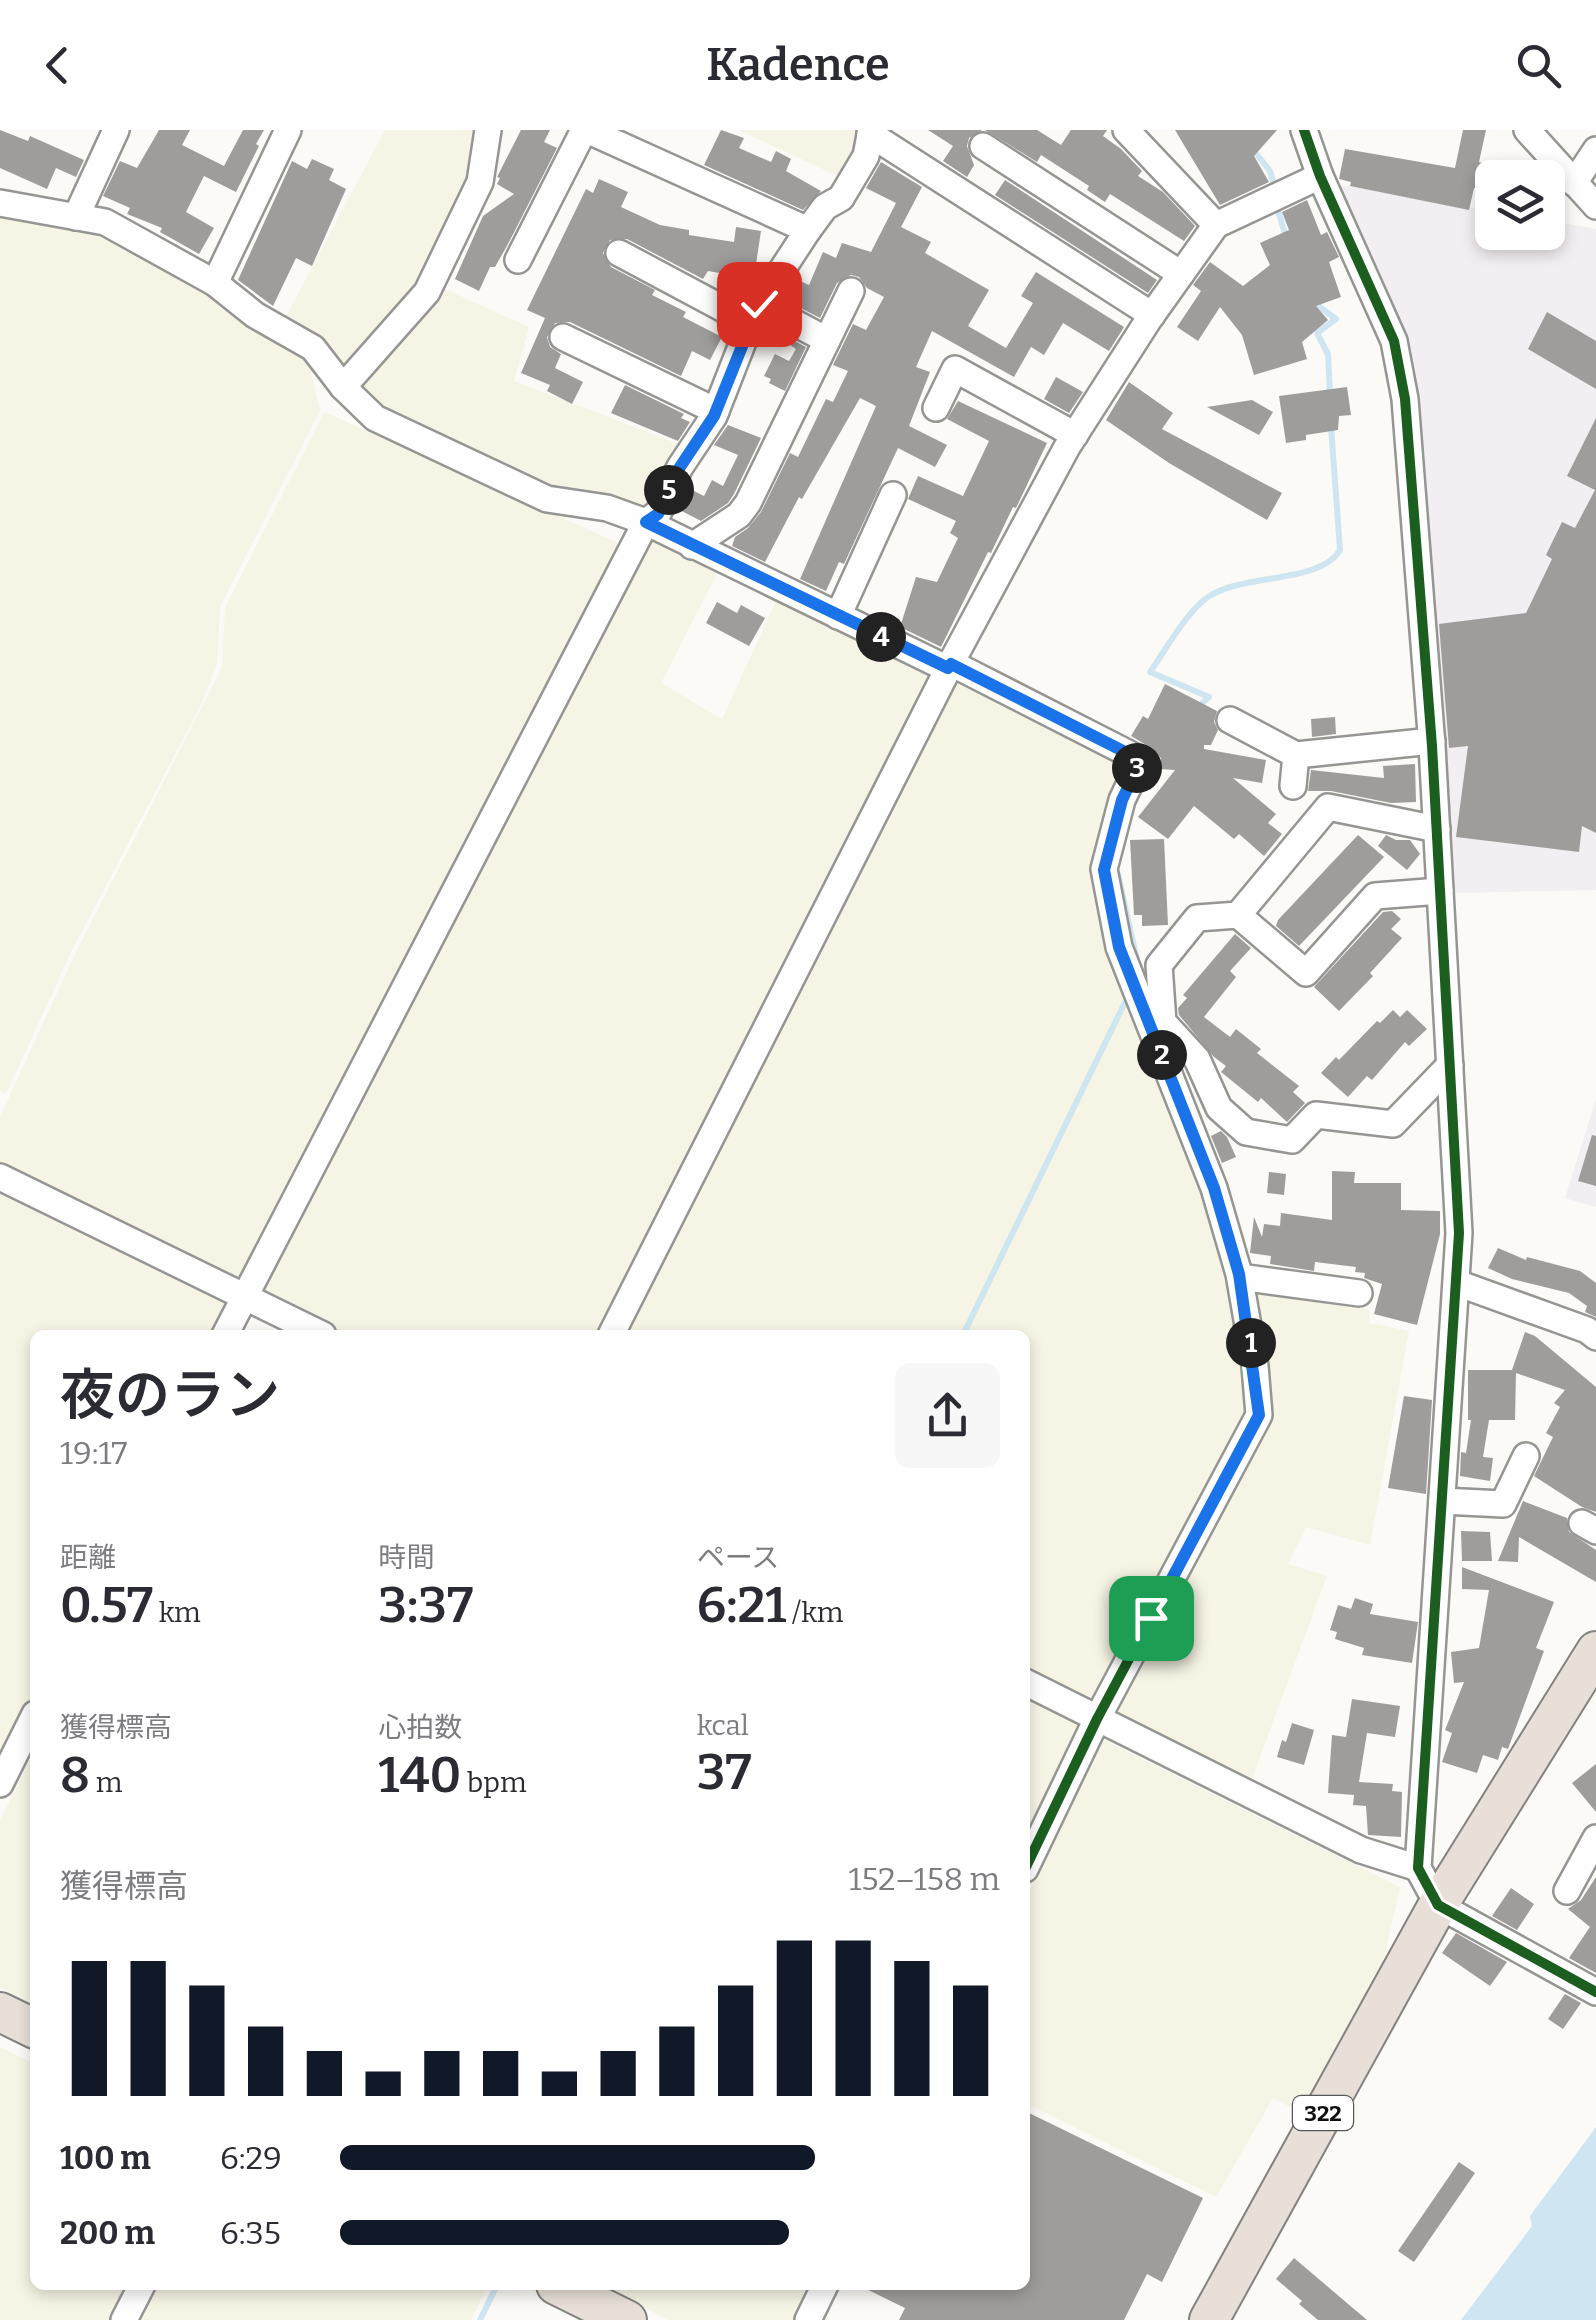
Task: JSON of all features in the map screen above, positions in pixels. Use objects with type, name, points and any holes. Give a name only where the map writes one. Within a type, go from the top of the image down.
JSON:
[{"type":"highway","name":"322","points":[[1209,2320],[1438,1905],[1596,1651]]},
{"type":"highway","points":[[0,2012],[30,2027]]},
{"type":"highway","points":[[566,2290],[628,2320]]},
{"type":"street","points":[[76,217],[116,130]]},
{"type":"street","points":[[216,283],[288,130]]},
{"type":"street","points":[[343,387],[428,292],[480,182],[488,130]]},
{"type":"street","points":[[518,260],[585,130],[808,230]]},
{"type":"street","points":[[1126,130],[1216,226]]},
{"type":"street","points":[[1304,130],[1320,176],[1394,341],[1405,400],[1432,741],[1459,1233],[1418,1868],[1438,1905],[1596,1992]]},
{"type":"street","points":[[1527,130],[1596,206]]},
{"type":"street","points":[[228,1330],[646,522],[658,514],[680,467],[716,410],[755,313],[825,207],[841,198],[866,156],[871,132],[1152,315]]},
{"type":"street","points":[[983,146],[1181,274]]},
{"type":"street","points":[[1574,183],[1596,150]]},
{"type":"street","points":[[614,1330],[950,666],[1075,434],[1152,315],[1216,226],[1320,176]]},
{"type":"street","points":[[0,204],[105,222],[216,283],[254,315],[313,348],[343,387],[375,418],[547,499],[607,508],[646,522],[1141,760],[1122,800],[1104,870],[1119,947],[1214,1188],[1240,1277],[1259,1415],[1097,1719],[1030,1859]]},
{"type":"street","points":[[618,253],[828,340]]},
{"type":"street","points":[[692,546],[740,514],[748,503],[851,291]]},
{"type":"street","points":[[563,337],[716,410]]},
{"type":"street","points":[[936,408],[955,369],[1075,434]]},
{"type":"street","points":[[838,616],[893,495]]},
{"type":"street","points":[[1230,720],[1296,755],[1432,741]]},
{"type":"street","points":[[1293,786],[1296,755]]},
{"type":"street","points":[[1238,915],[1328,807],[1437,829]]},
{"type":"street","points":[[1440,890],[1375,896],[1306,973],[1238,915],[1197,918],[1159,965],[1163,1022],[1197,1059],[1219,1108],[1246,1132],[1292,1140],[1316,1115],[1393,1124],[1450,1065]]},
{"type":"street","points":[[0,1178],[313,1330]]},
{"type":"street","points":[[1240,1277],[1359,1293]]},
{"type":"street","points":[[1457,1283],[1587,1330],[1596,1337]]},
{"type":"street","points":[[1442,1501],[1503,1504],[1526,1456]]},
{"type":"street","points":[[1030,1685],[1360,1850],[1418,1868]]},
{"type":"street","points":[[0,1784],[30,1724]]},
{"type":"street","points":[[1566,1890],[1596,1838]]},
{"type":"street","points":[[124,2320],[139,2290]]},
{"type":"street","points":[[808,2320],[823,2290]]},
{"type":"shaded area","points":[[385,130],[478,130],[472,175],[424,282],[344,374],[283,322]]},
{"type":"shaded area","points":[[739,130],[865,130],[842,178]]},
{"type":"shaded area","points":[[1335,184],[1475,208],[1475,250],[1565,250],[1565,223],[1596,229],[1596,890],[1453,893],[1423,464]]},
{"type":"shaded area","points":[[0,206],[68,228],[117,238],[216,297],[307,356],[320,410],[220,607],[217,664],[201,705],[72,950],[6,1094],[0,1091]]},
{"type":"shaded area","points":[[436,285],[529,327],[514,381],[684,446],[651,514],[553,492],[375,412],[358,393],[359,380]]},
{"type":"shaded area","points":[[324,412],[623,545],[243,1289],[0,1171],[0,1117],[76,952],[222,668],[225,608]]},
{"type":"shaded area","points":[[648,530],[721,566],[661,683],[722,719],[778,597],[935,674],[604,1330],[334,1330],[261,1294]]},
{"type":"shaded area","points":[[951,673],[1133,761],[1094,875],[1231,1269],[1252,1414],[1095,1709],[1030,1676],[1030,1330],[625,1330]]},
{"type":"shaded area","points":[[1596,1099],[1596,1207],[1565,1198]]},
{"type":"shaded area","points":[[0,1190],[236,1300],[221,1330],[30,1330],[30,1709],[0,1768]]},
{"type":"shaded area","points":[[1255,1288],[1369,1309],[1369,1323],[1409,1331],[1370,1545],[1306,1527],[1288,1564],[1327,1576],[1250,1784],[1112,1717],[1266,1425]]},
{"type":"shaded area","points":[[1030,1698],[1087,1727],[1030,1843]]},
{"type":"shaded area","points":[[1104,1740],[1400,1887],[1380,1975],[1304,2114],[1273,2098],[1216,2197],[1030,2105],[1030,1891]]},
{"type":"shaded area","points":[[30,1760],[30,2003],[0,1988],[0,1821]]},
{"type":"shaded area","points":[[0,2047],[30,2062],[30,2290],[124,2290],[109,2320],[0,2320]]},
{"type":"shaded area","points":[[156,2290],[486,2290],[471,2320],[141,2320]]},
{"type":"shaded area","points":[[608,2290],[810,2290],[795,2320],[669,2320]]},
{"type":"water","points":[[1596,2127],[1596,2320],[1461,2320],[1532,2226],[1530,2216]]},
{"type":"building","points":[[0,130],[28,141],[30,136],[84,160],[76,177],[56,168],[47,189],[0,168]]},
{"type":"building","points":[[159,130],[190,130],[182,145],[224,166],[243,130],[264,130],[236,192],[204,176],[186,212],[214,228],[199,254],[160,232],[162,228],[127,214],[130,208],[103,196],[120,161],[137,168]]},
{"type":"building","points":[[521,130],[550,130],[544,142],[557,148],[479,291],[455,279],[483,216],[514,194],[497,184],[497,177]]},
{"type":"building","points":[[721,130],[744,138],[739,148],[771,162],[776,151],[791,159],[786,171],[821,191],[803,210],[704,165]]},
{"type":"building","points":[[928,130],[982,130],[969,138],[967,146],[974,165],[967,177],[943,161],[953,146]]},
{"type":"building","points":[[985,130],[1037,130],[1061,145],[1071,130],[1107,130],[1103,136],[1142,171],[1138,176],[1163,192],[1195,226],[1184,241],[1110,194],[1105,202],[1087,190],[1089,186],[1041,155],[1037,162]]},
{"type":"building","points":[[1175,130],[1277,130],[1254,156],[1269,182],[1220,205]]},
{"type":"building","points":[[1463,130],[1486,130],[1479,160],[1475,160],[1475,188],[1469,210],[1350,186],[1351,182],[1339,179],[1345,149],[1455,168]]},
{"type":"building","points":[[312,159],[334,169],[329,180],[346,189],[312,266],[296,258],[273,306],[238,280],[292,161],[307,169]]},
{"type":"building","points":[[881,162],[922,187],[901,227],[931,242],[925,253],[989,290],[968,326],[1006,348],[1033,303],[1021,296],[1036,272],[1124,327],[1109,351],[1063,323],[1044,355],[1031,347],[1014,377],[932,331],[916,367],[930,372],[909,426],[947,445],[935,467],[898,448],[844,564],[839,562],[826,591],[800,579],[876,406],[860,398],[802,499],[799,497],[765,562],[732,546],[735,537],[761,512],[790,453],[798,457],[826,399],[833,402],[848,371],[833,365],[853,324],[866,330],[884,297],[851,275],[837,283],[820,318],[791,303],[800,281],[809,285],[823,252],[836,258],[842,243],[871,252],[896,203],[866,188]]},
{"type":"building","points":[[599,179],[628,192],[621,207],[660,225],[689,230],[689,235],[734,242],[736,227],[761,231],[755,271],[731,275],[708,271],[703,279],[627,239],[610,240],[603,253],[611,267],[655,290],[652,295],[686,312],[683,317],[722,337],[710,360],[692,351],[681,376],[570,322],[555,323],[547,337],[550,347],[561,354],[555,368],[583,382],[572,404],[547,391],[550,385],[521,373],[545,318],[527,310],[586,189],[593,193]]},
{"type":"building","points":[[1005,180],[1157,280],[1148,293],[995,195]]},
{"type":"building","points":[[1307,200],[1321,235],[1327,232],[1339,257],[1329,262],[1341,297],[1316,306],[1328,320],[1302,342],[1307,359],[1254,375],[1242,335],[1220,307],[1198,341],[1177,327],[1201,291],[1193,285],[1210,262],[1243,286],[1270,265],[1260,243],[1289,230],[1282,212]]},
{"type":"building","points":[[1547,312],[1596,341],[1596,389],[1528,349]]},
{"type":"building","points":[[781,334],[806,347],[785,391],[764,376],[775,354],[789,361],[796,349],[780,338]]},
{"type":"building","points":[[1056,377],[1083,392],[1069,413],[1044,399]]},
{"type":"building","points":[[1129,382],[1173,413],[1162,429],[1282,493],[1267,520],[1169,463],[1106,420]]},
{"type":"building","points":[[625,385],[684,414],[681,418],[690,422],[678,441],[611,413]]},
{"type":"building","points":[[1347,387],[1351,415],[1339,416],[1338,430],[1286,443],[1279,396]]},
{"type":"building","points":[[1252,400],[1273,412],[1259,435],[1207,407]]},
{"type":"building","points":[[958,401],[1047,443],[941,647],[900,627],[916,577],[937,582],[958,538],[950,533],[956,521],[908,499],[918,476],[963,496],[989,441],[947,419]]},
{"type":"building","points":[[1596,418],[1596,833],[1582,826],[1579,852],[1456,837],[1468,746],[1449,748],[1439,624],[1526,613],[1552,559],[1546,555],[1562,522],[1575,528],[1595,490],[1567,476]]},
{"type":"building","points":[[728,425],[761,438],[728,503],[701,521],[678,509],[688,488],[704,496],[712,480],[723,486],[738,455],[714,445]]},
{"type":"building","points":[[717,602],[737,613],[741,605],[765,618],[749,646],[706,623]]},
{"type":"building","points":[[1165,684],[1217,711],[1214,722],[1218,730],[1211,745],[1204,745],[1204,749],[1266,760],[1262,783],[1233,778],[1276,814],[1268,823],[1282,834],[1264,856],[1239,834],[1234,839],[1194,806],[1168,839],[1138,817],[1175,770],[1160,769],[1161,758],[1131,736],[1143,716],[1148,719]]},
{"type":"building","points":[[1335,717],[1336,734],[1312,737],[1311,719]]},
{"type":"building","points":[[1415,764],[1416,802],[1391,803],[1331,791],[1308,791],[1311,770],[1384,778],[1383,766]]},
{"type":"building","points":[[1358,835],[1384,857],[1299,946],[1276,926],[1278,920]]},
{"type":"building","points":[[1386,835],[1410,840],[1420,854],[1407,870],[1378,846]]},
{"type":"building","points":[[1164,839],[1168,925],[1142,926],[1142,915],[1134,915],[1130,840]]},
{"type":"building","points":[[1392,911],[1401,919],[1391,929],[1402,938],[1339,1011],[1314,987],[1383,912]]},
{"type":"building","points":[[1235,934],[1251,948],[1230,971],[1236,977],[1204,1017],[1230,1037],[1236,1029],[1261,1049],[1257,1053],[1299,1086],[1293,1092],[1305,1103],[1287,1122],[1261,1098],[1258,1102],[1221,1072],[1226,1066],[1179,1015],[1178,1008],[1187,998],[1183,995]]},
{"type":"building","points":[[1393,1010],[1400,1017],[1407,1010],[1427,1029],[1409,1046],[1405,1042],[1372,1080],[1367,1076],[1348,1097],[1321,1073]]},
{"type":"building","points":[[1221,1131],[1236,1157],[1222,1163],[1211,1136]]},
{"type":"building","points":[[1592,1135],[1596,1136],[1596,1186],[1578,1181]]},
{"type":"building","points":[[1332,1171],[1355,1172],[1354,1183],[1401,1183],[1401,1210],[1440,1211],[1440,1234],[1417,1325],[1374,1314],[1382,1284],[1364,1278],[1365,1273],[1355,1272],[1356,1267],[1315,1262],[1314,1271],[1270,1264],[1271,1256],[1250,1253],[1254,1217],[1262,1237],[1264,1224],[1280,1226],[1281,1213],[1332,1220]]},
{"type":"building","points":[[1269,1172],[1286,1174],[1284,1195],[1267,1193]]},
{"type":"building","points":[[1498,1248],[1526,1260],[1527,1257],[1580,1271],[1596,1283],[1596,1317],[1585,1312],[1587,1306],[1569,1293],[1512,1279],[1488,1268]]},
{"type":"building","points":[[1525,1332],[1596,1387],[1596,1512],[1534,1476],[1553,1437],[1546,1433],[1560,1407],[1554,1403],[1565,1390],[1516,1373],[1515,1420],[1489,1420],[1483,1457],[1493,1458],[1490,1481],[1460,1476],[1461,1452],[1466,1453],[1471,1420],[1468,1370],[1512,1370]]},
{"type":"building","points":[[1404,1396],[1432,1400],[1426,1494],[1388,1488]]},
{"type":"building","points":[[1523,1501],[1567,1518],[1569,1532],[1596,1550],[1596,1582],[1519,1537],[1518,1562],[1498,1561]]},
{"type":"building","points":[[1461,1531],[1490,1532],[1492,1561],[1462,1561]]},
{"type":"building","points":[[1462,1567],[1554,1602],[1536,1648],[1544,1651],[1508,1749],[1502,1747],[1498,1760],[1483,1755],[1477,1773],[1442,1762],[1452,1733],[1445,1730],[1464,1682],[1454,1683],[1451,1652],[1479,1648],[1489,1590],[1462,1589]]},
{"type":"building","points":[[1355,1598],[1373,1604],[1370,1614],[1418,1622],[1412,1663],[1362,1655],[1364,1648],[1335,1639],[1337,1632],[1330,1630],[1338,1605],[1351,1609]]},
{"type":"building","points":[[1352,1699],[1400,1706],[1395,1737],[1367,1733],[1359,1782],[1393,1784],[1392,1791],[1402,1792],[1401,1837],[1368,1835],[1366,1806],[1353,1805],[1354,1795],[1328,1793],[1332,1735],[1346,1737]]},
{"type":"building","points":[[1292,1723],[1314,1730],[1304,1765],[1277,1757]]},
{"type":"building","points":[[1596,1764],[1596,1812],[1572,1783]]},
{"type":"building","points":[[1596,1877],[1596,1973],[1569,1958],[1590,1927],[1568,1909],[1581,1900]]},
{"type":"building","points":[[1511,1888],[1534,1904],[1517,1930],[1492,1916]]},
{"type":"building","points":[[1456,1933],[1507,1962],[1490,1986],[1442,1953]]},
{"type":"building","points":[[1565,1994],[1581,2003],[1563,2029],[1548,2019]]},
{"type":"building","points":[[1030,2113],[1203,2198],[1162,2282],[1147,2274],[1124,2320],[899,2320],[905,2308],[868,2290],[1030,2290]]},
{"type":"building","points":[[1459,2162],[1475,2173],[1414,2262],[1398,2251]]},
{"type":"building","points":[[1294,2258],[1367,2320],[1318,2320],[1299,2304],[1302,2301],[1276,2279]]},
{"type":"waterway","points":[[1251,147],[1270,171],[1276,192]]},
{"type":"waterway","points":[[1276,204],[1287,240]]},
{"type":"waterway","points":[[1313,302],[1336,319],[1317,333],[1328,354],[1330,394]]},
{"type":"waterway","points":[[1198,707],[1209,697],[1150,672],[1192,612],[1223,589],[1316,568],[1340,550],[1331,426]]},
{"type":"waterway","points":[[1118,874],[1139,969]]},
{"type":"waterway","points":[[965,1330],[1129,994]]},
{"type":"waterway","points":[[480,2320],[495,2290]]},
{"type":"cycle path","points":[[1304,130],[1320,176],[1394,341],[1405,399],[1432,746],[1459,1233],[1418,1868],[1438,1905],[1596,1992]]},
{"type":"cycle path","points":[[951,663],[1141,760],[1122,800],[1104,869],[1119,947],[1214,1188],[1239,1274],[1259,1415],[1097,1719],[1030,1859]]},
{"type":"route","points":[[759,304],[714,416],[680,467],[658,514],[646,522],[948,668],[951,664],[1141,760],[1122,800],[1104,870],[1119,947],[1214,1188],[1239,1274],[1259,1415],[1151,1618]]}]
